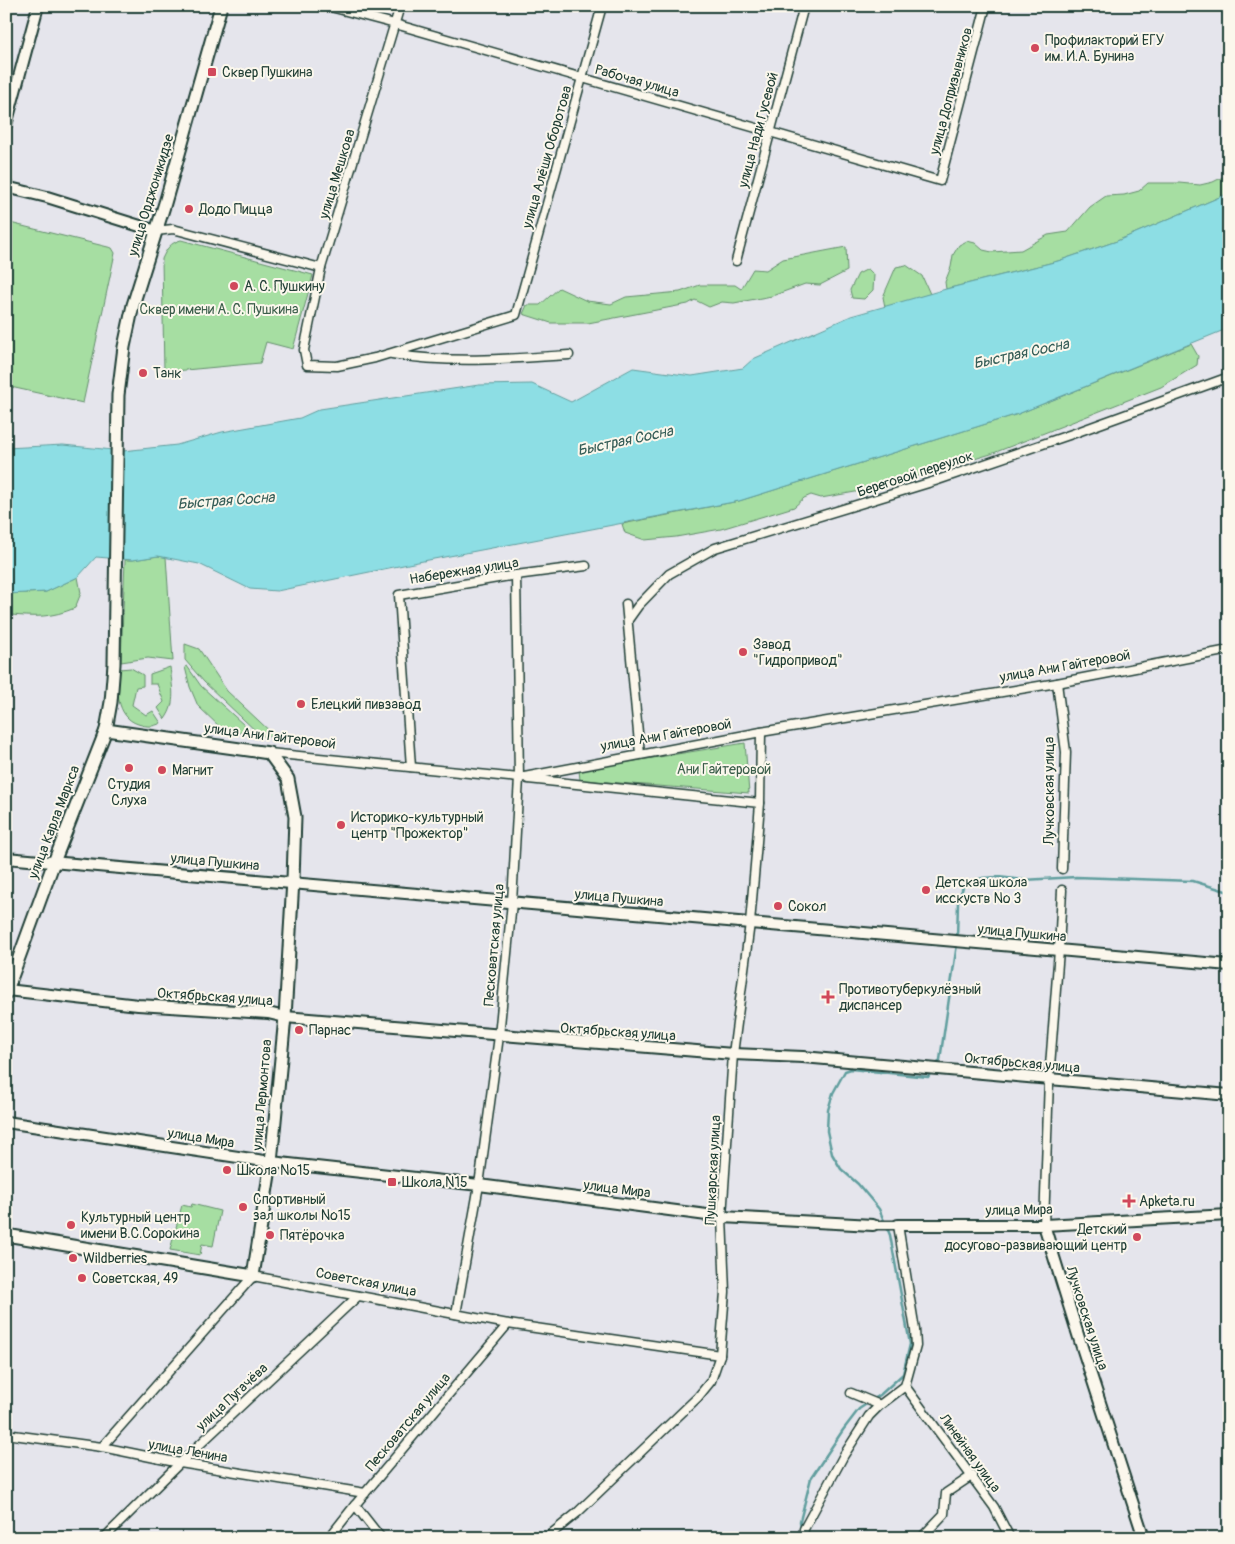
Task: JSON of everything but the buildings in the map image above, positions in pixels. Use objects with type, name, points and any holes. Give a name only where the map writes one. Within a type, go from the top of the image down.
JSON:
[{"type":"main road","name":"улица Орджоникидзе","points":[[114,659],[118,395],[124,347],[131,313],[221,6]]},
{"type":"main road","name":"улица Карла Маркса","points":[[7,991],[54,862],[106,730],[111,702],[114,659]]},
{"type":"main road","name":"улица Ани Гайтеровой","points":[[106,730],[269,753]]},
{"type":"main road","name":"улица Лермонтова","points":[[253,1276],[271,1162],[284,1017],[293,883],[295,817],[288,779],[269,753]]},
{"type":"main road","name":"Советская улица","points":[[6,1235],[253,1276]]},
{"type":"street","points":[[6,125],[38,6]]},
{"type":"street","name":"Рабочая улица","points":[[327,6],[771,131],[940,181]]},
{"type":"street","name":"улица Мешкова","points":[[390,354],[337,366],[307,365],[304,350],[321,268],[400,6]]},
{"type":"street","name":"улица Алёши Оборотова","points":[[390,354],[516,315],[602,6]]},
{"type":"street","name":"улица Нади Гусевой","points":[[736,261],[804,6]]},
{"type":"street","name":"улица Допризывников","points":[[940,181],[986,6]]},
{"type":"street","points":[[6,187],[47,197],[156,232],[173,229],[321,268]]},
{"type":"street","points":[[390,354],[427,359],[501,359],[570,355]]},
{"type":"street","name":"Береговой переулок","points":[[628,620],[638,606],[669,574],[716,548],[935,482],[1229,377]]},
{"type":"street","name":"Набережная улица","points":[[411,767],[399,595],[516,575],[586,566]]},
{"type":"street","name":"Песковатская улица","points":[[456,1314],[479,1185],[499,1036],[512,902],[519,778],[516,575]]},
{"type":"street","points":[[626,604],[640,754]]},
{"type":"street","name":"улица Ани Гайтеровой","points":[[269,753],[519,778],[761,732],[1057,683],[1229,650]]},
{"type":"street","name":"Лучковская улица","points":[[1057,683],[1066,752],[1062,869]]},
{"type":"street","name":"Пушкарская улица","points":[[546,1538],[577,1512],[698,1397],[711,1381],[720,1355],[725,1292],[722,1217],[734,1054],[750,923],[760,803],[761,732]]},
{"type":"street","points":[[519,778],[760,803]]},
{"type":"street","name":"улица Пушкина","points":[[6,858],[1229,965]]},
{"type":"street","name":"Лучковская улица","points":[[1062,890],[1048,1079],[1044,1224],[1144,1538]]},
{"type":"street","name":"Октябрьская улица","points":[[7,991],[138,1005],[268,1013],[284,1017],[499,1036],[734,1054],[803,1057],[1229,1095]]},
{"type":"street","name":"улица Мира","points":[[6,1122],[271,1162],[479,1185],[722,1217],[898,1225],[1044,1224],[1229,1215]]},
{"type":"street","points":[[803,1538],[804,1529],[844,1454],[869,1416],[905,1386],[916,1346],[898,1225]]},
{"type":"street","points":[[102,1447],[253,1276]]},
{"type":"street","name":"Советская улица","points":[[253,1276],[508,1324],[720,1355]]},
{"type":"street","name":"улица Пугачёва","points":[[104,1538],[180,1463],[358,1296]]},
{"type":"street","name":"Песковатская улица","points":[[329,1538],[508,1324]]},
{"type":"street","name":"Линейная улица","points":[[905,1386],[994,1506],[1010,1538]]},
{"type":"street","points":[[851,1393],[880,1405]]},
{"type":"street","name":"улица Ленина","points":[[6,1434],[102,1447],[180,1463],[365,1493]]},
{"type":"street","points":[[921,1538],[944,1514],[946,1493],[973,1476]]},
{"type":"street","points":[[355,1505],[381,1538]]},
{"type":"green space","points":[[1229,174],[1229,193],[1117,241],[1058,261],[946,289],[945,282],[953,255],[959,245],[967,241],[975,243],[983,250],[992,252],[1021,250],[1048,235],[1068,232],[1090,207],[1106,196],[1124,195],[1139,191],[1148,183],[1200,185],[1213,182]]},
{"type":"green space","points":[[6,222],[112,248],[115,253],[83,403],[6,386]]},
{"type":"green space","name":"Сквер имени А. С. Пушкина","points":[[181,240],[313,275],[293,349],[266,342],[260,363],[164,372],[162,259],[169,247]]},
{"type":"green space","points":[[846,247],[847,271],[820,285],[805,284],[772,296],[734,303],[722,302],[709,307],[695,300],[688,304],[588,323],[551,323],[523,314],[527,305],[540,305],[559,288],[587,301],[611,304],[626,297],[680,292],[700,285],[735,285],[741,289],[753,269],[766,270],[783,259]]},
{"type":"green space","points":[[906,265],[922,276],[930,294],[885,307],[883,297],[896,267]]},
{"type":"green space","points":[[868,269],[874,275],[873,290],[864,299],[852,298],[850,290],[858,274]]},
{"type":"green space","points":[[1191,344],[1198,356],[1197,365],[1161,387],[991,454],[878,488],[821,498],[811,495],[804,498],[794,507],[721,529],[645,540],[625,533],[622,524],[739,501],[1018,414]]},
{"type":"green space","points":[[158,556],[166,557],[173,661],[148,658],[121,662],[125,560]]},
{"type":"green space","points":[[78,577],[81,593],[75,608],[58,614],[43,616],[11,615],[6,594],[46,592]]},
{"type":"green space","points":[[185,644],[199,649],[227,691],[275,736],[261,736],[204,682],[185,660]]},
{"type":"green space","points":[[187,666],[201,686],[255,735],[223,730],[198,706],[190,687],[185,667]]},
{"type":"green space","points":[[170,667],[172,701],[169,713],[165,719],[158,708],[164,702],[157,684],[150,684],[150,674]]},
{"type":"green space","points":[[131,668],[143,675],[143,686],[136,687],[132,705],[146,715],[153,711],[161,723],[144,726],[125,715],[119,701],[119,669]]},
{"type":"green space","name":"Ани Гайтеровой","points":[[745,743],[749,793],[580,780],[579,770]]},
{"type":"green space","points":[[192,1204],[220,1211],[213,1246],[202,1244],[200,1255],[170,1250],[182,1205],[191,1207]]},
{"type":"water","name":"Быстрая Сосна","points":[[1229,193],[1229,328],[1018,414],[739,501],[418,562],[277,591],[250,589],[199,564],[158,556],[133,560],[96,557],[78,577],[46,592],[6,594],[6,448],[63,445],[123,451],[177,445],[222,432],[300,418],[320,409],[479,385],[532,384],[571,402],[633,368],[692,376],[743,368],[753,359],[851,316],[946,289],[1058,261],[1117,241]]},
{"type":"waterway","points":[[957,938],[958,902],[963,887],[972,881],[983,878],[998,877],[1024,880],[1076,877],[1193,881],[1229,892]]},
{"type":"waterway","points":[[936,1066],[940,1060],[957,944]]},
{"type":"waterway","points":[[801,1529],[800,1521],[811,1478],[859,1409],[880,1395],[903,1374],[910,1344],[890,1235],[879,1209],[858,1184],[841,1169],[832,1154],[827,1131],[828,1110],[833,1093],[845,1071],[851,1069],[928,1077],[931,1072]]},
{"type":"place","name":"Профилакторий ЕГУ им. И.А. Бунина","points":[[1035,48]]},
{"type":"place","name":"Сквер Пушкина","points":[[212,72]]},
{"type":"place","name":"Додо Пицца","points":[[189,209]]},
{"type":"place","name":"А. С. Пушкину","points":[[234,286]]},
{"type":"place","name":"Танк","points":[[143,373]]},
{"type":"place","name":"Завод \"Гидропривод\"","points":[[743,652]]},
{"type":"place","name":"Елецкий пивзавод","points":[[301,704]]},
{"type":"place","name":"Студия Слуха","points":[[129,768]]},
{"type":"place","name":"Магнит","points":[[162,770]]},
{"type":"place","name":"Историко-культурный центр \"Прожектор\"","points":[[341,825]]},
{"type":"place","name":"Детская школа исскуств № 3","points":[[926,890]]},
{"type":"place","name":"Сокол","points":[[778,906]]},
{"type":"place","name":"Противотуберкулёзный диспансер","points":[[828,997]]},
{"type":"place","name":"Парнас","points":[[299,1030]]},
{"type":"place","name":"Школа №15","points":[[227,1170]]},
{"type":"place","name":"Школа N15","points":[[392,1182]]},
{"type":"place","name":"Apketa.ru","points":[[1129,1201]]},
{"type":"place","name":"Спортивный зал школы №15","points":[[243,1207]]},
{"type":"place","name":"Культурный центр имени В.С.Сорокина","points":[[71,1225]]},
{"type":"place","name":"Пятёрочка","points":[[270,1235]]},
{"type":"place","name":"Детский досугово-развивающий центр","points":[[1137,1237]]},
{"type":"place","name":"Wildberries","points":[[73,1258]]},
{"type":"place","name":"Советская, 49","points":[[82,1278]]}]
